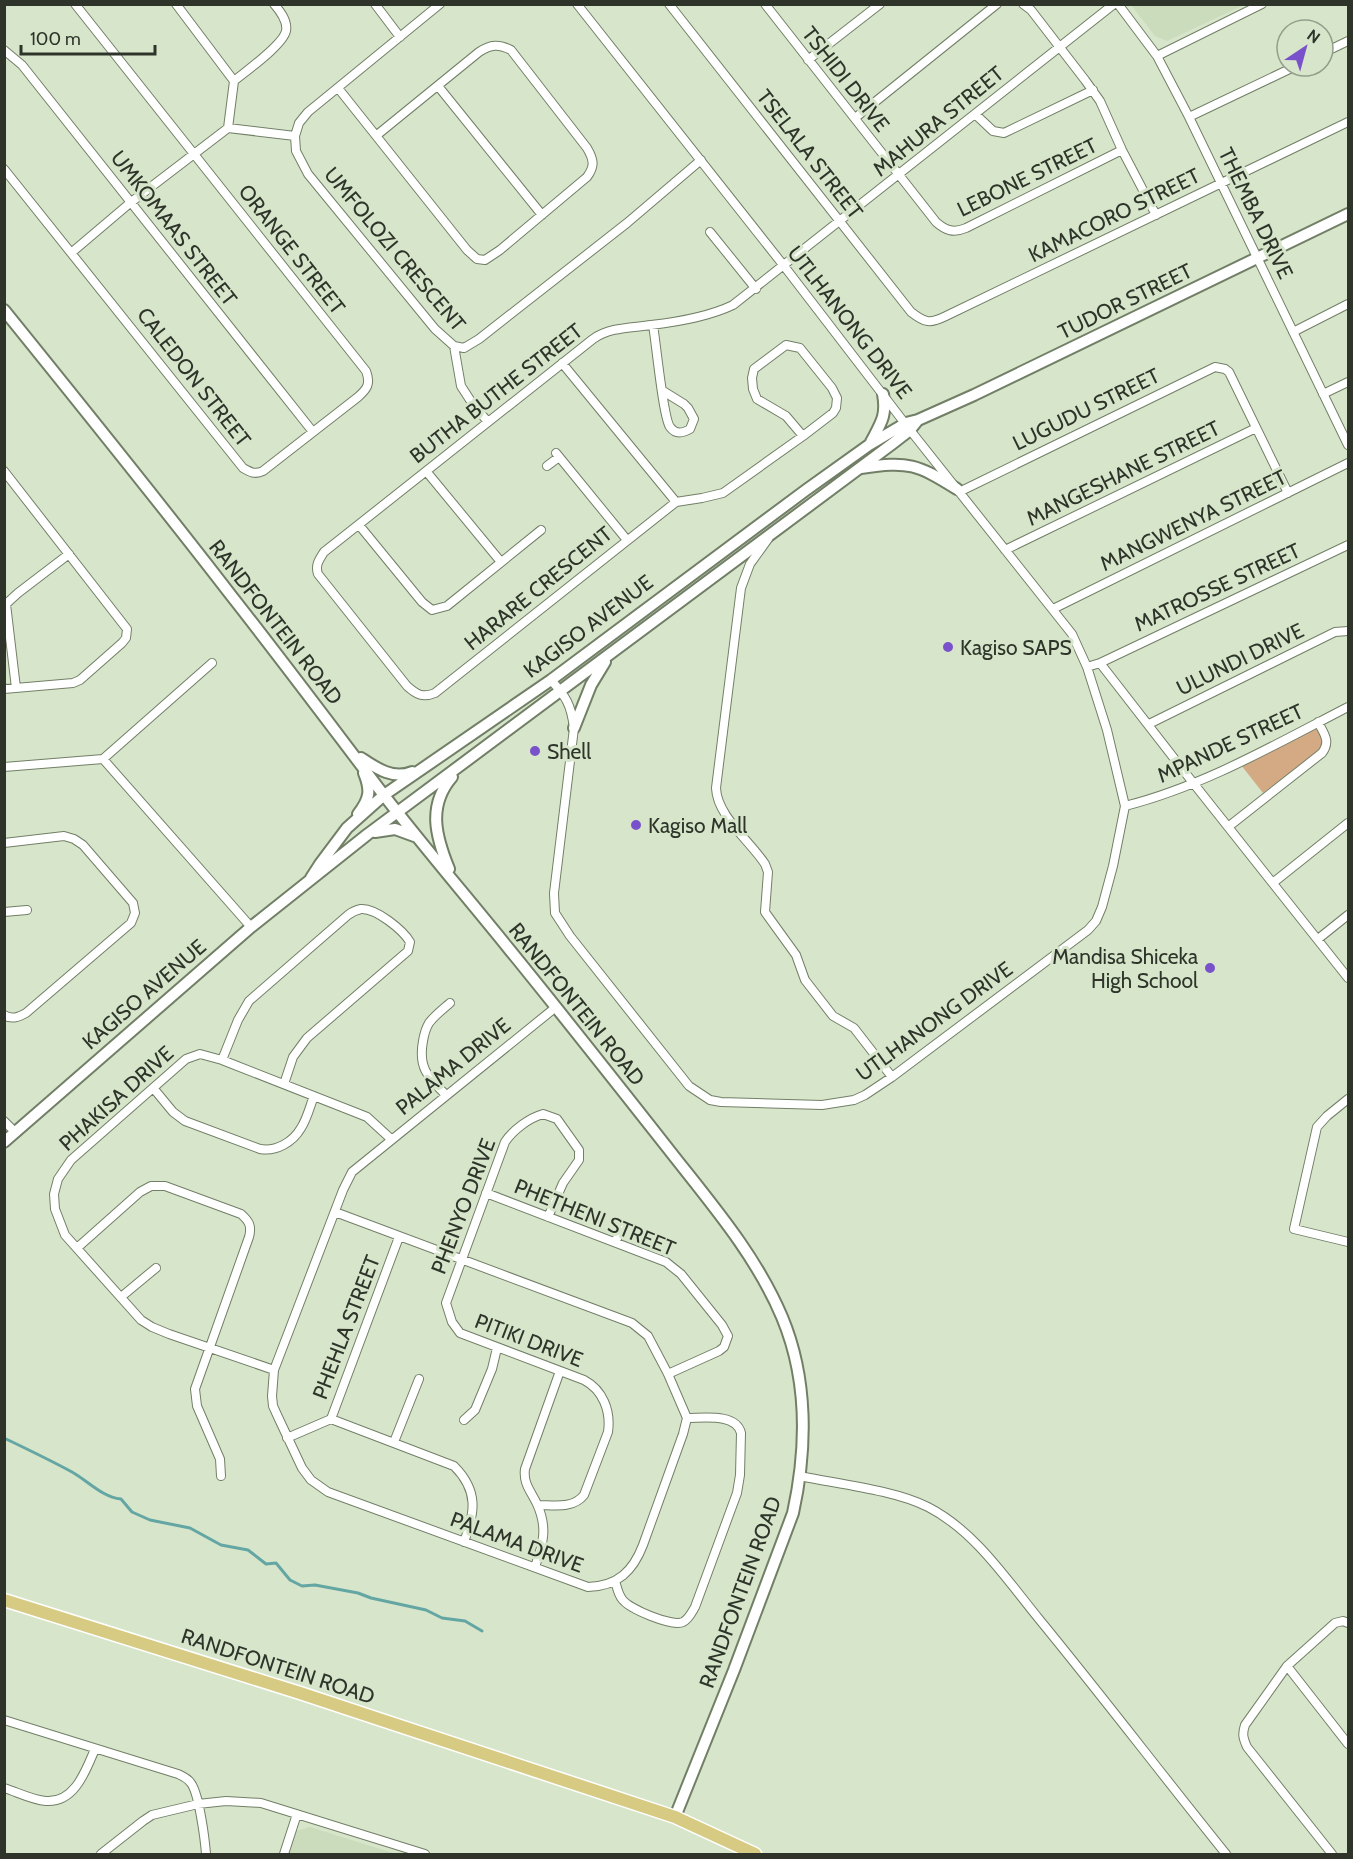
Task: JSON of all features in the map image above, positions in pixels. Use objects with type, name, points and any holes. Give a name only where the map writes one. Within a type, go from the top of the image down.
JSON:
[{"type":"main road","name":"RANDFONTEIN ROAD","points":[[4,1600],[311,1696],[675,1817],[755,1854]]},
{"type":"street","name":"ORANGE STREET","points":[[75,4],[361,367]]},
{"type":"street","points":[[176,4],[234,81]]},
{"type":"street","points":[[228,128],[234,81],[271,51],[286,30],[285,23],[274,4]]},
{"type":"street","points":[[375,4],[400,37]]},
{"type":"street","points":[[71,253],[130,203],[228,128],[295,136],[303,117],[440,4]]},
{"type":"street","name":"UTLHANONG DRIVE","points":[[550,680],[571,708],[574,728],[554,893],[555,913],[570,936],[689,1086],[710,1100],[822,1105],[854,1100],[892,1077],[1078,937],[1095,921],[1102,908],[1125,806],[1109,739],[1087,667],[1072,634],[576,4]]},
{"type":"street","name":"TSELALA STREET","points":[[669,4],[911,312],[927,321]]},
{"type":"street","name":"TSHIDI DRIVE","points":[[765,4],[899,175]]},
{"type":"street","points":[[808,60],[880,4]]},
{"type":"street","points":[[855,118],[997,4]]},
{"type":"street","points":[[1023,4],[1100,101],[1122,150],[1156,215]]},
{"type":"street","name":"MAHURA STREET","points":[[784,266],[1116,4]]},
{"type":"street","name":"THEMBA DRIVE","points":[[1116,4],[1157,56],[1189,117],[1348,445]]},
{"type":"street","points":[[1157,56],[1262,4]]},
{"type":"street","points":[[338,88],[467,250],[477,259],[485,260],[490,257],[587,177],[592,169],[593,158],[588,148],[511,50],[500,45],[485,48],[377,135]]},
{"type":"street","name":"UMKOMAAS STREET","points":[[4,50],[21,65],[313,432]]},
{"type":"street","points":[[1189,117],[1275,76]]},
{"type":"street","points":[[438,86],[542,215]]},
{"type":"street","points":[[975,114],[993,131],[1004,133],[1093,90]]},
{"type":"street","name":"KAMACORO STREET","points":[[927,321],[935,321],[1348,122]]},
{"type":"street","name":"UMFOLOZI CRESCENT","points":[[295,136],[296,150],[308,174],[435,329],[454,346],[464,348],[479,339],[627,223],[701,160]]},
{"type":"street","name":"LEBONE STREET","points":[[899,175],[936,222],[953,232],[998,213],[1122,150]]},
{"type":"street","name":"CALEDON STREET","points":[[4,169],[243,468],[258,474],[263,471],[365,391],[369,382],[366,371],[361,367]]},
{"type":"street","name":"TUDOR STREET","points":[[908,427],[918,420],[1348,214]]},
{"type":"street","points":[[710,232],[756,289]]},
{"type":"street","name":"BUTHA BUTHE STREET","points":[[420,695],[407,686],[318,574],[317,564],[324,552],[600,334],[726,309],[756,289],[784,266]]},
{"type":"street","points":[[1293,332],[1348,304]]},
{"type":"street","name":"RANDFONTEIN ROAD","points":[[4,310],[222,583],[384,795],[733,1231],[768,1289],[790,1339],[796,1363],[803,1430],[800,1476],[793,1513],[734,1670],[675,1817]]},
{"type":"street","points":[[653,325],[667,421],[676,432],[681,433],[690,429],[694,419],[688,408],[663,391]]},
{"type":"street","points":[[562,363],[676,502],[723,493],[803,436],[836,408],[837,398],[832,388],[800,348],[786,345],[754,369],[753,389],[757,399],[786,416],[803,436]]},
{"type":"street","points":[[454,346],[461,386],[471,404],[488,422]]},
{"type":"street","name":"LUGUDU STREET","points":[[958,490],[1210,368],[1221,368],[1229,372],[1256,428]]},
{"type":"street","points":[[1323,394],[1348,382]]},
{"type":"street","points":[[870,445],[885,416],[886,407],[883,394]]},
{"type":"street","name":"KAGISO AVENUE","points":[[311,878],[346,828],[384,795],[550,680],[870,445],[908,427]]},
{"type":"street","name":"KAGISO AVENUE","points":[[4,1142],[251,927],[311,878],[860,468],[908,427]]},
{"type":"street","points":[[1256,428],[1288,493]]},
{"type":"street","name":"MANGESHANE STREET","points":[[1005,549],[1256,428]]},
{"type":"street","points":[[548,466],[558,455],[627,540]]},
{"type":"street","name":"MANGWENYA STREET","points":[[1053,609],[1348,463]]},
{"type":"street","points":[[860,468],[893,464],[913,465],[926,470],[958,490]]},
{"type":"street","points":[[4,471],[127,629],[126,638],[122,643],[80,680],[73,683],[4,689]]},
{"type":"street","points":[[426,471],[501,562]]},
{"type":"street","name":"HARARE CRESCENT","points":[[420,695],[428,696],[435,693],[676,502]]},
{"type":"street","points":[[359,525],[422,602],[432,610],[447,606],[541,530]]},
{"type":"street","points":[[775,531],[750,564],[740,596],[716,798],[725,814],[765,864],[768,872],[765,912],[796,955],[805,980],[833,1016],[854,1028],[892,1077]]},
{"type":"street","name":"MATROSSE STREET","points":[[1101,663],[1348,544]]},
{"type":"street","points":[[16,688],[6,604],[69,554]]},
{"type":"street","name":"ULUNDI DRIVE","points":[[1149,724],[1335,632],[1348,631]]},
{"type":"street","points":[[574,728],[591,685],[610,655]]},
{"type":"street","points":[[4,767],[103,759],[212,663]]},
{"type":"street","points":[[1087,667],[1101,663],[1348,978]]},
{"type":"street","name":"MPANDE STREET","points":[[1125,806],[1194,784],[1348,707]]},
{"type":"street","points":[[1228,827],[1322,753],[1327,745],[1327,738],[1318,723]]},
{"type":"street","points":[[355,755],[395,775],[407,774],[426,766]]},
{"type":"street","points":[[346,828],[363,808],[369,795],[367,780],[355,755]]},
{"type":"street","points":[[103,759],[251,927]]},
{"type":"street","points":[[454,880],[439,846],[436,818],[441,794],[447,782],[462,765]]},
{"type":"street","points":[[1274,882],[1348,823]]},
{"type":"street","points":[[368,834],[395,828],[420,839]]},
{"type":"street","points":[[4,843],[64,836],[74,838],[133,903],[135,913],[131,923],[26,1013],[17,1018],[4,1015]]},
{"type":"street","points":[[222,1060],[238,1020],[249,1001],[348,915],[360,909],[370,910],[402,932],[410,942],[408,951],[307,1038],[294,1058],[284,1084]]},
{"type":"street","points":[[4,912],[27,910]]},
{"type":"street","points":[[1318,939],[1348,915]]},
{"type":"street","points":[[446,1095],[430,1079],[421,1059],[421,1050],[429,1023],[450,1003]]},
{"type":"street","name":"PALAMA DRIVE","points":[[556,1007],[352,1172],[334,1212],[274,1370],[273,1406],[302,1468],[320,1488],[346,1500],[588,1587],[597,1587],[615,1581]]},
{"type":"street","name":"PHAKISA DRIVE","points":[[274,1370],[152,1327],[141,1320],[65,1235],[55,1209],[54,1194],[58,1179],[71,1160],[154,1089],[179,1064],[192,1056],[207,1055],[222,1060],[367,1117],[391,1139]]},
{"type":"street","points":[[154,1089],[173,1112],[185,1121],[260,1149],[272,1150],[278,1148],[301,1129],[314,1096]]},
{"type":"street","points":[[1348,1099],[1326,1116],[1317,1127],[1294,1229],[1348,1242]]},
{"type":"street","name":"PHENYO DRIVE","points":[[446,1303],[508,1137],[537,1115],[543,1114],[557,1119],[579,1150],[580,1155],[557,1193],[548,1217]]},
{"type":"street","points":[[4,1121],[15,1132]]},
{"type":"street","points":[[77,1248],[140,1192],[151,1185],[165,1186],[241,1214],[250,1223],[249,1237],[194,1393],[197,1406],[220,1459],[221,1476]]},
{"type":"street","name":"PHETHENI STREET","points":[[486,1193],[666,1262],[677,1269],[728,1336],[724,1347],[668,1374]]},
{"type":"street","points":[[334,1212],[638,1326],[648,1335],[687,1418],[636,1562],[628,1572],[615,1581],[620,1597],[628,1605],[673,1623],[683,1622],[692,1614],[737,1493],[740,1475],[740,1428],[731,1420],[687,1418]]},
{"type":"street","points":[[615,1242],[623,1227]]},
{"type":"street","name":"PHEHLA STREET","points":[[287,1437],[331,1419],[399,1238]]},
{"type":"street","points":[[121,1297],[156,1268]]},
{"type":"street","name":"PITIKI DRIVE","points":[[446,1303],[452,1322],[460,1332],[584,1380],[597,1388],[607,1408],[610,1423],[608,1432],[587,1489],[580,1501],[572,1504],[538,1505]]},
{"type":"street","points":[[464,1420],[476,1410],[497,1348]]},
{"type":"street","points":[[535,1568],[545,1534],[538,1505],[525,1483],[525,1469],[560,1371]]},
{"type":"street","points":[[393,1442],[419,1379]]},
{"type":"street","points":[[331,1419],[447,1462],[459,1471],[468,1487],[473,1503],[472,1521],[464,1542]]},
{"type":"street","points":[[800,1476],[907,1499],[945,1517],[966,1534],[1056,1640],[1226,1854]]},
{"type":"street","points":[[1332,1854],[1243,1739],[1245,1725],[1287,1666],[1335,1623],[1342,1621],[1348,1623]]},
{"type":"street","points":[[1287,1666],[1348,1744]]},
{"type":"street","points":[[4,1720],[184,1777],[192,1784],[198,1804],[206,1854]]},
{"type":"street","points":[[4,1788],[46,1801],[62,1797],[78,1785],[95,1749]]},
{"type":"street","points":[[101,1854],[152,1815],[198,1804],[226,1801],[261,1803],[425,1854]]},
{"type":"street","points":[[284,1854],[297,1814]]},
{"type":"shaded area","points":[[1131,5],[1244,5],[1167,41],[1155,36]]},
{"type":"shaded area","points":[[1314,728],[1322,738],[1319,750],[1263,793],[1241,765]]},
{"type":"shaded area","points":[[310,1827],[396,1854],[289,1854],[296,1831]]},
{"type":"waterway","points":[[4,1438],[72,1472],[108,1495],[121,1499],[132,1512],[150,1520],[190,1528],[221,1545],[248,1550],[266,1564],[276,1563],[290,1580],[302,1586],[315,1585],[358,1593],[426,1610],[442,1618],[465,1621],[482,1631]]},
{"type":"place","name":"Kagiso SAPS","points":[[948,647]]},
{"type":"place","name":"Shell","points":[[535,751]]},
{"type":"place","name":"Kagiso Mall","points":[[636,825]]},
{"type":"place","name":"Mandisa Shiceka High School","points":[[1210,968]]}]
